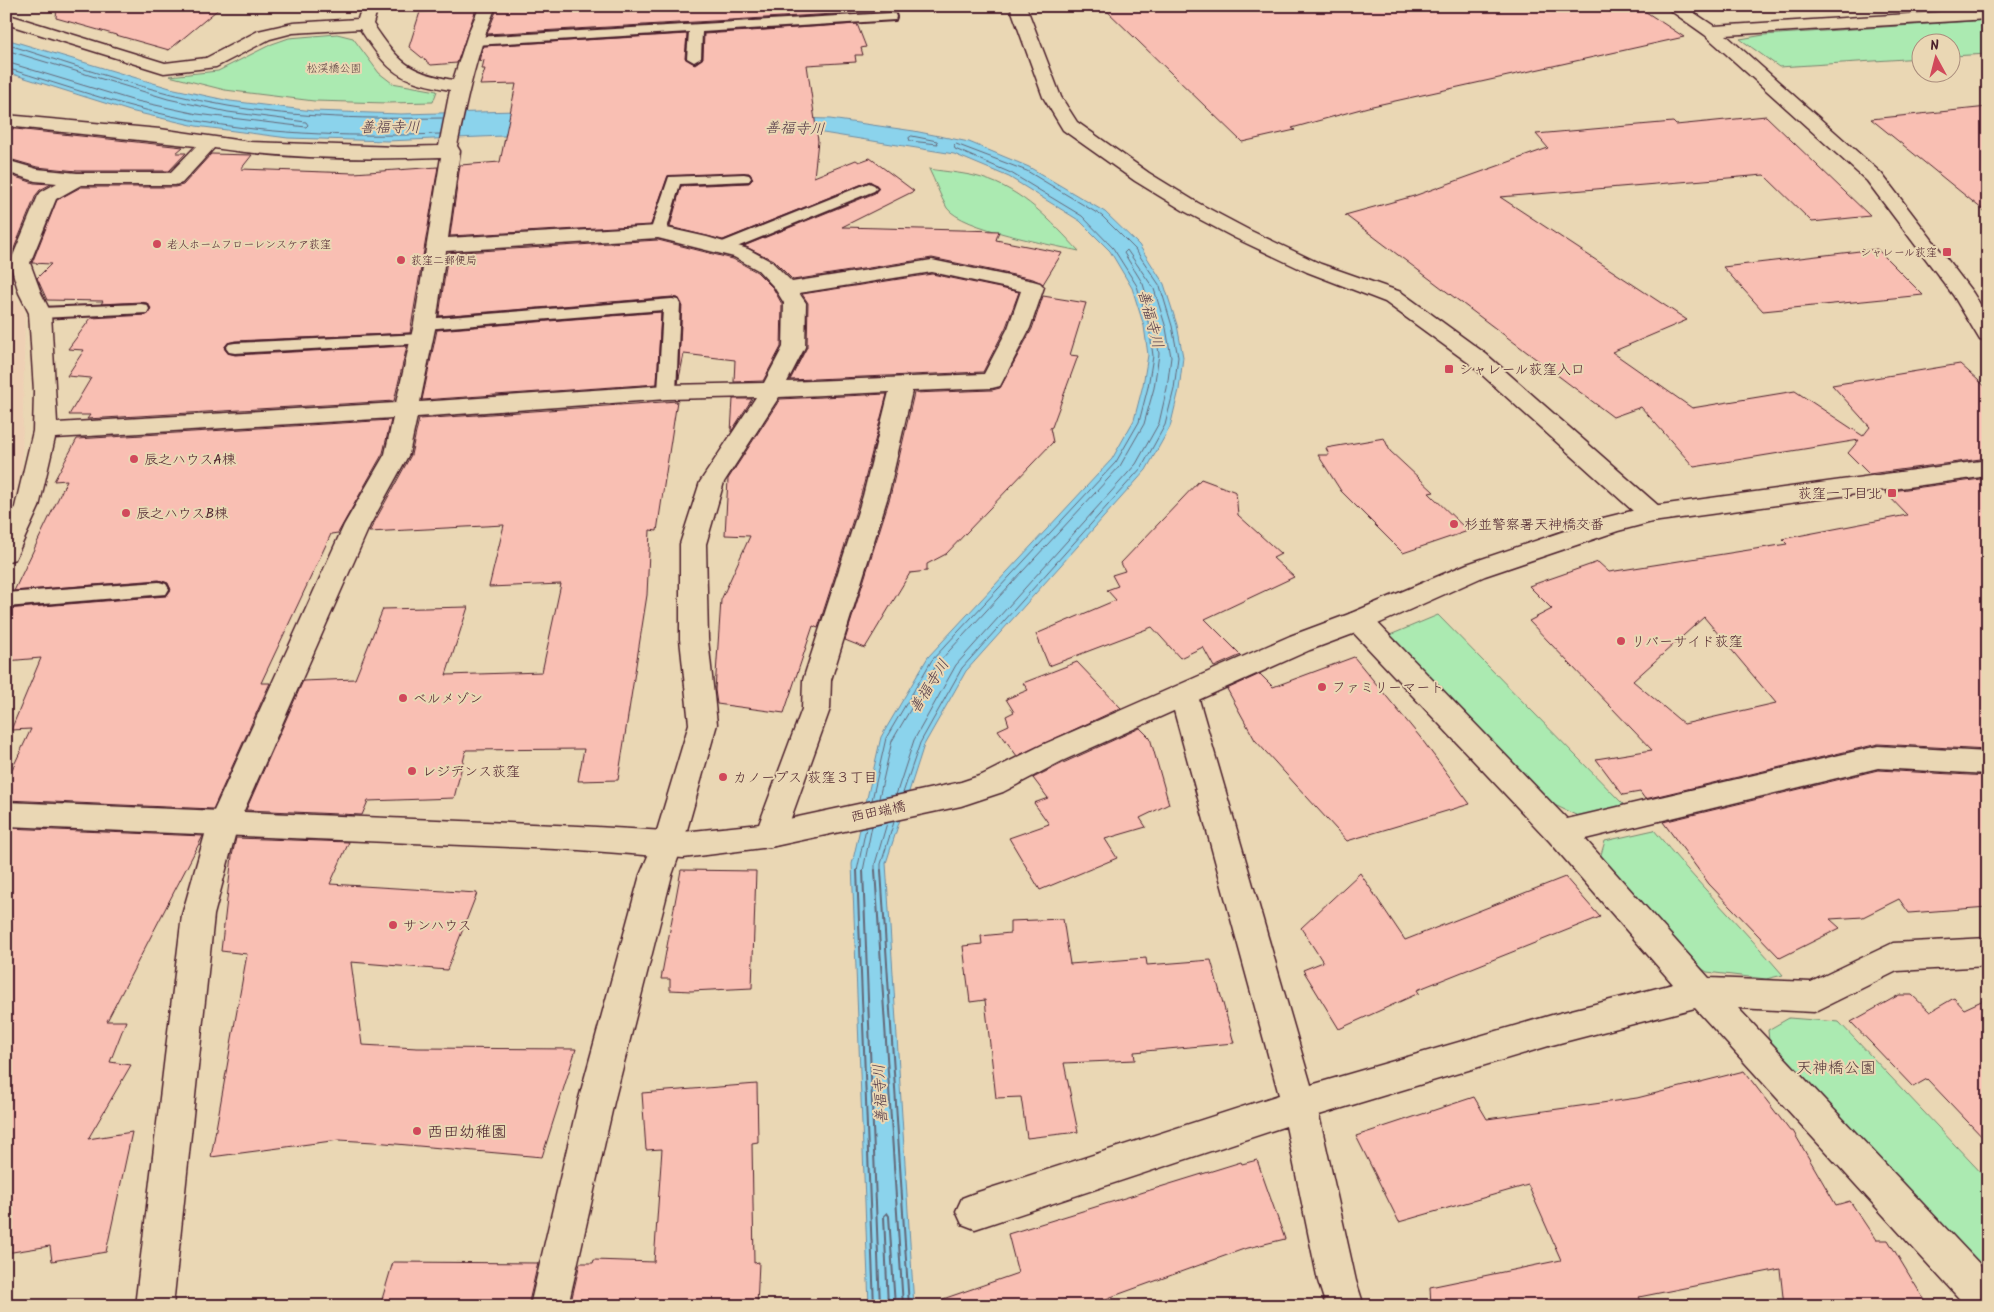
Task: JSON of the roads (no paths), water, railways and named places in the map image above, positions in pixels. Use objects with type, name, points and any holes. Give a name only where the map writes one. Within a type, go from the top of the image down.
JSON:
[{"type":"street","points":[[6,19],[25,6]]},
{"type":"street","points":[[364,24],[370,6]]},
{"type":"street","points":[[154,1306],[198,915],[223,824],[357,525],[397,454],[424,332],[460,86],[488,6]]},
{"type":"street","points":[[1018,6],[1052,97],[1070,126],[1142,177],[1233,229],[1314,268],[1392,298],[1478,359],[1652,514]]},
{"type":"street","points":[[1672,6],[1711,31],[1874,177],[1962,293],[1988,335]]},
{"type":"street","points":[[1711,31],[1988,14]]},
{"type":"street","points":[[6,19],[164,68],[210,63],[264,35],[293,28],[364,24]]},
{"type":"street","points":[[364,24],[392,63],[407,73],[460,86]]},
{"type":"street","points":[[6,120],[160,135],[209,143],[333,152],[398,154],[450,149]]},
{"type":"street","points":[[6,166],[35,175],[77,179],[175,179],[209,143]]},
{"type":"street","points":[[8,544],[27,507],[45,431],[45,391],[40,313],[30,293],[20,263],[48,196],[77,179]]},
{"type":"street","points":[[437,245],[658,232],[741,254],[765,266],[787,288],[794,303],[794,347],[772,390],[712,482],[693,544],[694,639],[703,724],[668,844],[656,875],[596,1102],[549,1306]]},
{"type":"street","points":[[45,431],[407,410],[667,392],[772,390],[992,381],[1019,328],[1033,287],[932,266],[787,288]]},
{"type":"street","points":[[770,835],[816,709],[817,680],[873,508],[891,440],[902,384]]},
{"type":"street","name":"西田端橋","points":[[6,814],[579,838],[683,845],[770,835],[804,826],[952,796],[992,784],[1052,753],[1300,643],[1359,621],[1476,570],[1612,524],[1652,514],[1988,468]]},
{"type":"street","points":[[1359,621],[1561,833],[1700,992],[1988,1301]]},
{"type":"street","points":[[1184,696],[1299,1105],[1337,1281],[1345,1306]]},
{"type":"street","points":[[1561,833],[1878,757],[1988,763]]},
{"type":"street","points":[[975,1211],[1299,1105],[1552,1030],[1700,992],[1814,997],[1893,957],[1988,952]]},
{"type":"lane","points":[[475,41],[890,17]]},
{"type":"lane","points":[[694,58],[696,27]]},
{"type":"lane","points":[[658,232],[674,180],[744,178]]},
{"type":"lane","points":[[721,248],[869,188]]},
{"type":"lane","points":[[235,348],[424,332],[672,304],[667,392]]},
{"type":"lane","points":[[40,313],[141,309]]},
{"type":"lane","points":[[6,600],[159,589]]},
{"type":"water","name":"善福寺川","points":[[6,39],[170,88],[230,101],[313,111],[401,114],[557,110],[830,119],[914,131],[969,142],[1029,167],[1105,212],[1139,245],[1164,284],[1177,325],[1183,357],[1179,390],[1170,427],[1146,470],[966,671],[924,745],[886,863],[914,1306],[869,1306],[852,864],[881,737],[928,657],[1112,459],[1134,420],[1148,355],[1144,326],[1132,288],[1110,251],[1080,221],[1009,177],[954,154],[823,133],[666,129],[387,141],[288,138],[196,126],[130,111],[6,72]]},
{"type":"place","name":"老人ホームフローレンスケア荻窪","points":[[157,244]]},
{"type":"place","name":"シャレール荻窪","points":[[1947,252]]},
{"type":"place","name":"荻窪二郵便局","points":[[401,260]]},
{"type":"place","name":"シャレール荻窪入口","points":[[1449,369]]},
{"type":"place","name":"辰之ハウスA棟","points":[[134,459]]},
{"type":"place","name":"荻窪一丁目北","points":[[1892,493]]},
{"type":"place","name":"辰之ハウスB棟","points":[[126,513]]},
{"type":"place","name":"杉並警察署天神橋交番","points":[[1454,524]]},
{"type":"place","name":"リバーサイド荻窪","points":[[1621,641]]},
{"type":"place","name":"ファミリーマート","points":[[1322,687]]},
{"type":"place","name":"ベルメゾン","points":[[403,698]]},
{"type":"place","name":"レジデンス荻窪","points":[[412,771]]},
{"type":"place","name":"カノープス 荻窪３丁目","points":[[723,777]]},
{"type":"place","name":"サンハウス","points":[[393,925]]},
{"type":"place","name":"西田幼稚園","points":[[417,1131]]},
{"type":"park label","name":"松渓橋公園","points":[[334,68]]},
{"type":"park label","name":"天神橋公園","points":[[1836,1067]]}]
